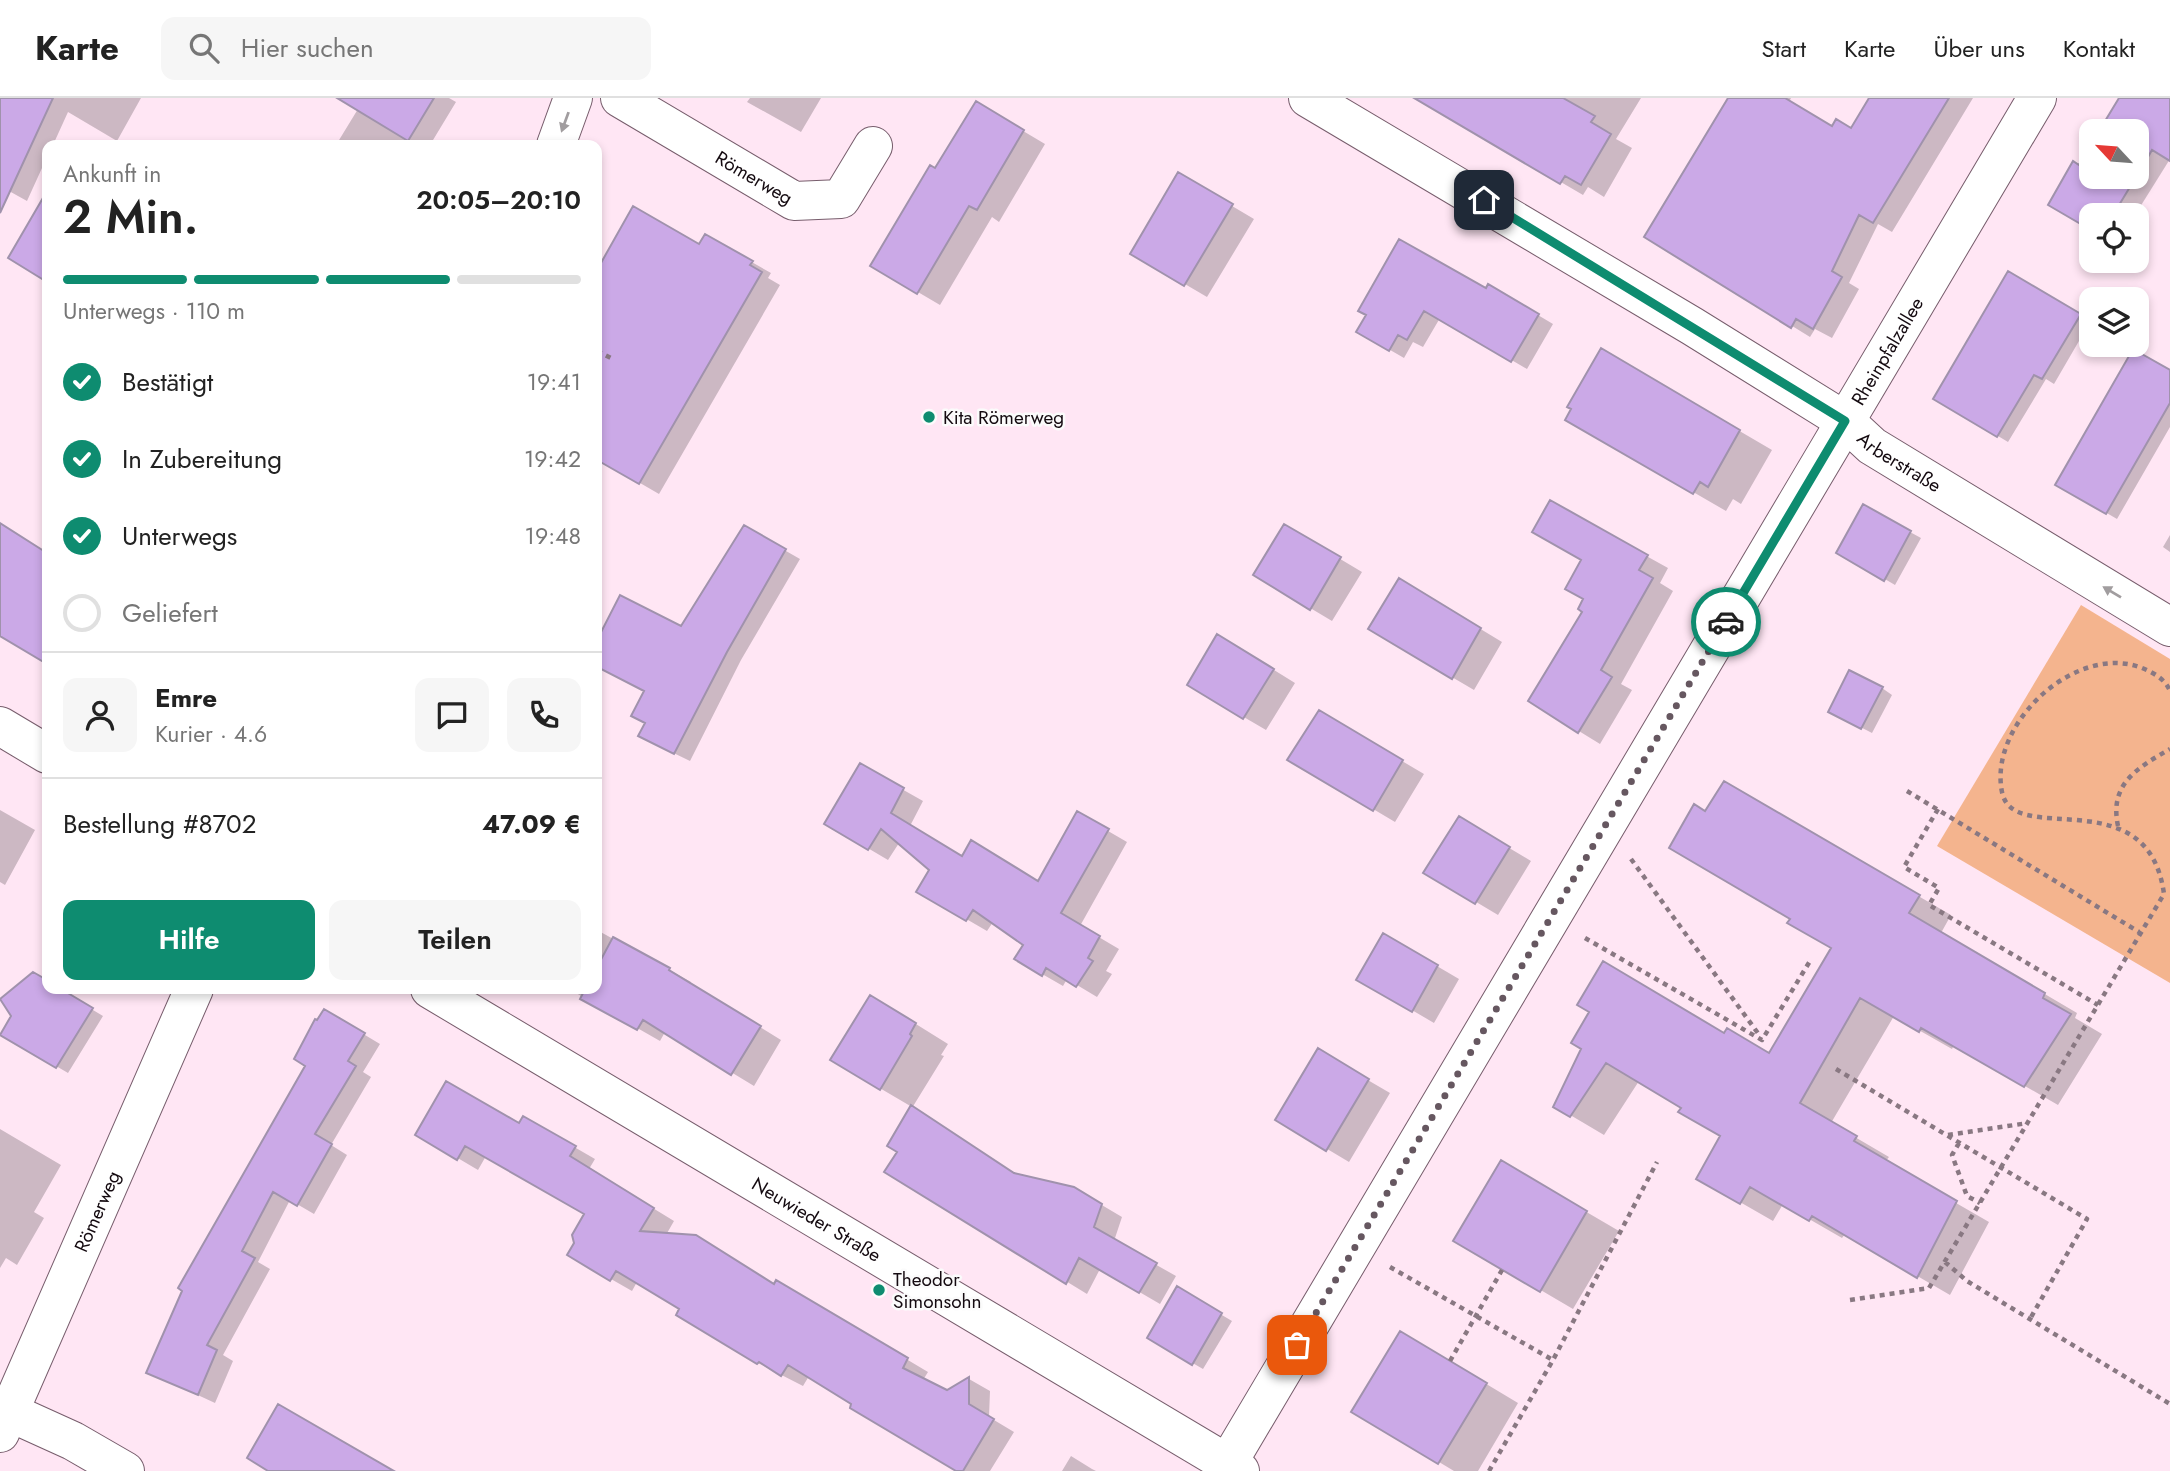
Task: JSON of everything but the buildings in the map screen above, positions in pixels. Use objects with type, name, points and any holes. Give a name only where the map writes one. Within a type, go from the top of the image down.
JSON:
[{"type":"street","points":[[558,140],[573,98]]},
{"type":"street","name":"Römerweg","points":[[620,98],[794,201],[841,199],[873,146]]},
{"type":"street","name":"Arberstraße","points":[[1308,98],[1461,186],[1845,421],[1872,446],[2170,627]]},
{"type":"street","name":"Rheinpfalzallee","points":[[1230,1469],[1606,825],[2037,98]]},
{"type":"street","points":[[0,726],[42,751]]},
{"type":"street","name":"Römerweg","points":[[5,1422],[192,994]]},
{"type":"street","name":"Neuwieder Straße","points":[[438,994],[1230,1469]]},
{"type":"street","points":[[5,1422],[73,1441],[125,1471]]},
{"type":"path","points":[[602,354],[613,359]]},
{"type":"path","points":[[1850,1300],[1929,1288],[2098,1006],[2139,932],[2167,895],[2160,870],[2146,845],[2118,826],[2033,817],[2011,808],[2002,794],[2002,758],[2032,705],[2059,682],[2090,666],[2125,661],[2150,671],[2166,682],[2170,691]]},
{"type":"path","points":[[2118,826],[2115,813],[2123,782],[2170,749]]},
{"type":"path","points":[[1907,790],[2139,932]]},
{"type":"path","points":[[1938,810],[1904,867],[1939,888],[1929,905],[2098,1006]]},
{"type":"path","points":[[1606,825],[1762,1040]]},
{"type":"path","points":[[1611,953],[1762,1040]]},
{"type":"path","points":[[1762,1040],[1810,961]]},
{"type":"path","points":[[1836,1069],[2087,1219],[2030,1319]]},
{"type":"path","points":[[1947,1135],[2028,1123]]},
{"type":"path","points":[[1959,1143],[1952,1155],[1967,1196],[1980,1203]]},
{"type":"path","points":[[1489,1471],[1553,1360],[1657,1162]]},
{"type":"path","points":[[1945,1262],[1967,1281],[2170,1404]]},
{"type":"path","points":[[1450,1361],[1502,1270]]},
{"type":"path","points":[[1410,1278],[1553,1360]]},
{"type":"shaded area","points":[[2081,605],[2170,659],[2170,983],[1937,846]]},
{"type":"way so far","points":[[1297,1345],[1726,622]]},
{"type":"place","name":"Kita Römerweg","points":[[929,417]]},
{"type":"place","name":"Theodor Simonsohn","points":[[879,1290]]},
{"type":"route","points":[[1484,200],[1845,421],[1726,622]]}]
